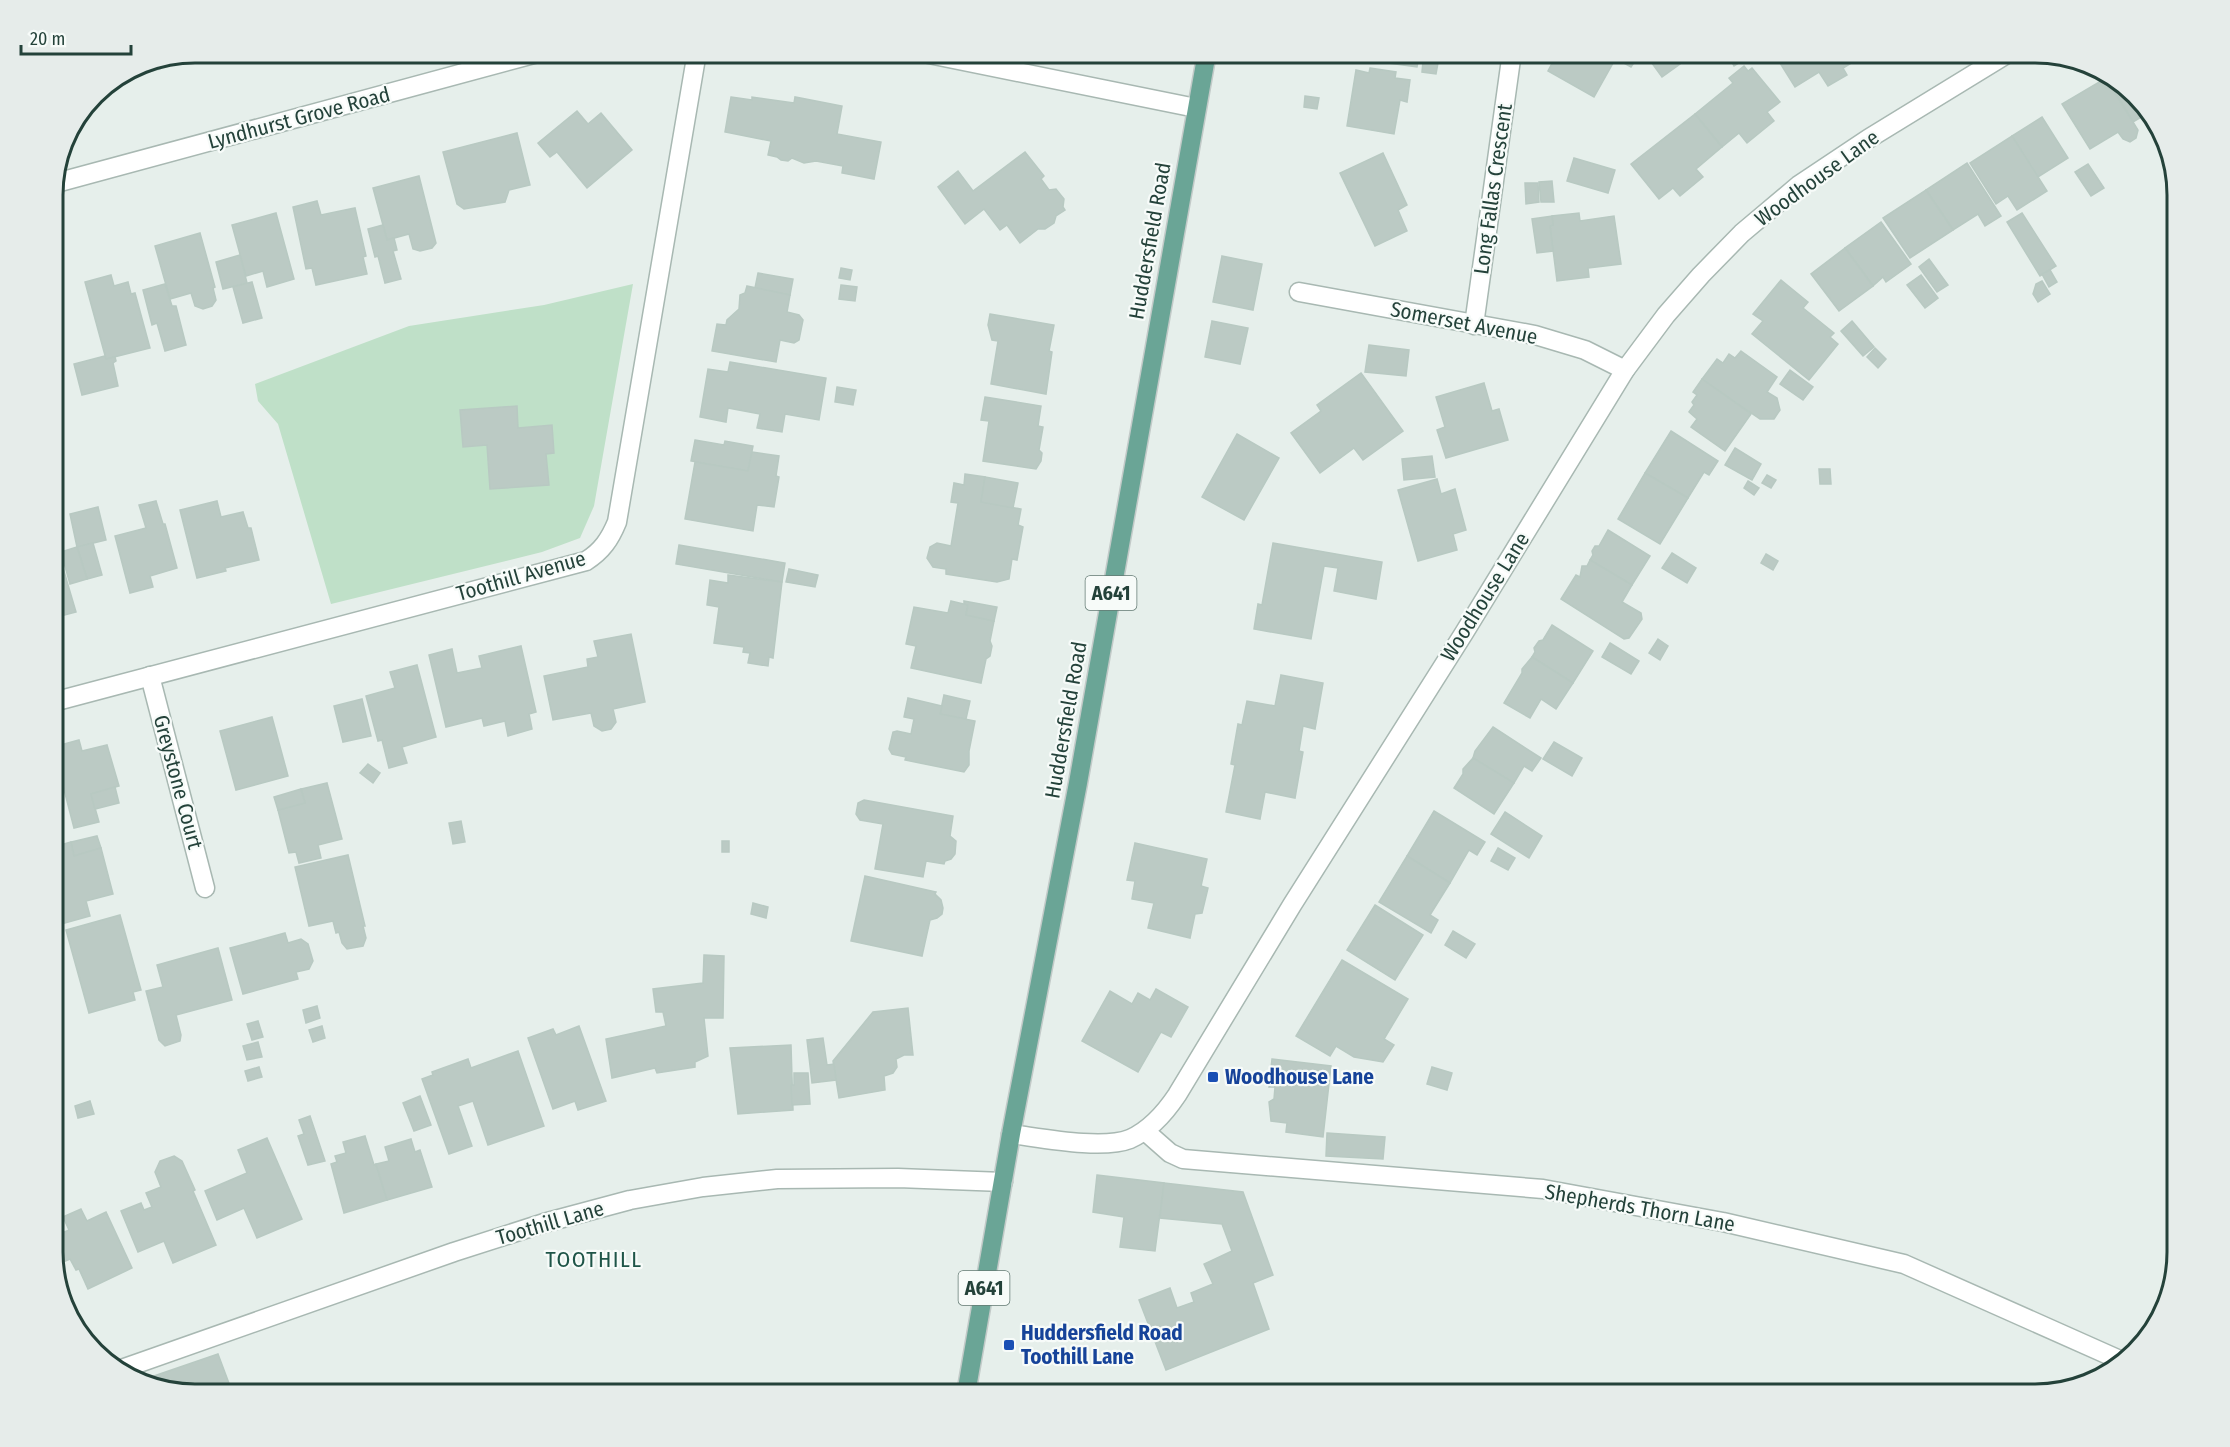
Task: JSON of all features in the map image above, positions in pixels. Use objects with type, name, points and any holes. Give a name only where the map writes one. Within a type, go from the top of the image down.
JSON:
[{"type":"main road","name":"Huddersfield Road","points":[[968,1384],[1011,1134],[1078,783],[1205,63]]},
{"type":"street","name":"Lyndhurst Grove Road","points":[[64,181],[500,63]]},
{"type":"street","name":"Toothill Avenue","points":[[63,699],[586,561],[606,544],[618,522],[695,63]]},
{"type":"street","points":[[973,63],[1196,108]]},
{"type":"street","name":"Long Fallas Crescent","points":[[1474,324],[1510,63]]},
{"type":"street","name":"Woodhouse Lane","points":[[1011,1134],[1115,1143],[1145,1131],[1161,1116],[1177,1095],[1292,905],[1464,633],[1625,370],[1666,315],[1742,233],[1799,185],[1868,139],[1992,63]]},
{"type":"street","name":"Somerset Avenue","points":[[1299,292],[1553,340],[1585,350],[1625,370]]},
{"type":"street","name":"Greystone Court","points":[[150,676],[205,888]]},
{"type":"street","name":"Shepherds Thorn Lane","points":[[1145,1131],[1170,1153],[1183,1159],[1543,1189],[1724,1222],[1904,1264],[2114,1357]]},
{"type":"street","name":"Toothill Lane","points":[[130,1366],[466,1248],[544,1223],[630,1200],[703,1187],[777,1179],[898,1178],[1003,1182]]},
{"type":"green space","points":[[633,284],[594,506],[580,538],[542,552],[331,604],[278,424],[258,401],[255,384],[409,326],[544,305]],"holes":[[[516,406],[518,428],[551,425],[554,453],[546,454],[549,484],[490,489],[487,445],[463,447],[460,410]]]},
{"type":"building","points":[[1388,63],[1418,63],[1417,67]]},
{"type":"building","points":[[1423,63],[1438,63],[1436,74],[1422,72]]},
{"type":"building","points":[[1552,63],[1613,63],[1594,97],[1548,71]]},
{"type":"building","points":[[1652,63],[1679,63],[1680,64],[1662,77]]},
{"type":"building","points":[[1780,63],[1851,63],[1843,68],[1847,75],[1828,86],[1819,72],[1795,87]]},
{"type":"building","points":[[1744,66],[1748,71],[1752,68],[1780,102],[1767,112],[1774,121],[1747,143],[1739,133],[1722,147],[1695,114],[1733,83],[1729,78]]},
{"type":"building","points":[[1370,68],[1396,72],[1395,78],[1410,80],[1407,102],[1400,100],[1394,134],[1347,126],[1356,70],[1369,73]]},
{"type":"building","points":[[2101,81],[2112,89],[2138,130],[2136,138],[2130,142],[2123,139],[2118,132],[2090,149],[2062,104]]},
{"type":"building","points":[[2112,88],[2141,117],[2133,122]]},
{"type":"building","points":[[1305,96],[1319,98],[1317,109],[1304,107]]},
{"type":"building","points":[[731,97],[752,100],[752,97],[794,103],[795,97],[842,106],[837,134],[881,142],[874,179],[842,173],[843,166],[816,161],[804,163],[792,158],[788,161],[781,160],[768,155],[771,141],[725,132]]},
{"type":"building","points":[[577,111],[588,124],[601,113],[632,150],[587,188],[557,152],[550,157],[538,143]]},
{"type":"building","points":[[1695,114],[1722,147],[1696,169],[1703,177],[1680,196],[1673,188],[1659,199],[1631,164]]},
{"type":"building","points":[[2042,117],[2068,158],[2038,177],[2012,136]]},
{"type":"building","points":[[517,133],[530,185],[509,190],[505,202],[464,209],[457,204],[443,152]]},
{"type":"building","points":[[2012,136],[2047,191],[2017,210],[2008,196],[1996,204],[1970,163]]},
{"type":"building","points":[[1025,152],[1044,176],[1041,179],[1049,190],[1056,189],[1064,199],[1065,210],[1056,216],[1054,223],[1045,229],[1038,229],[1020,243],[1007,225],[1000,230],[984,209],[965,224],[938,187],[958,171],[973,191]]},
{"type":"building","points":[[1383,153],[1407,205],[1398,210],[1407,231],[1375,246],[1340,173]]},
{"type":"building","points":[[1574,158],[1615,170],[1608,193],[1567,181]]},
{"type":"building","points":[[1967,163],[2001,216],[1985,226],[1978,214],[1953,230],[1926,190]]},
{"type":"building","points":[[2088,164],[2104,188],[2091,196],[2075,172]]},
{"type":"building","points":[[419,176],[436,243],[432,248],[420,251],[413,249],[409,234],[387,240],[373,188]]},
{"type":"building","points":[[1552,181],[1554,202],[1541,202],[1539,182]]},
{"type":"building","points":[[1525,183],[1538,183],[1539,202],[1526,204]]},
{"type":"building","points":[[1926,190],[1953,230],[1910,258],[1883,218]]},
{"type":"building","points":[[317,201],[321,215],[355,208],[366,256],[363,257],[367,274],[316,285],[312,268],[306,269],[293,207]]},
{"type":"building","points":[[276,213],[294,279],[267,287],[263,271],[246,276],[232,225]]},
{"type":"building","points":[[1579,213],[1580,221],[1614,216],[1621,264],[1588,268],[1589,277],[1557,281],[1550,226],[1553,225],[1552,216]]},
{"type":"building","points":[[2022,213],[2056,266],[2040,276],[2007,222]]},
{"type":"building","points":[[1552,216],[1553,225],[1550,226],[1553,251],[1537,253],[1532,219]]},
{"type":"building","points":[[1881,222],[1911,264],[1886,282],[1883,277],[1873,286],[1845,248]]},
{"type":"building","points":[[383,225],[387,240],[394,238],[397,250],[393,251],[401,279],[385,283],[368,229]]},
{"type":"building","points":[[200,233],[215,287],[213,288],[216,300],[212,306],[203,309],[195,306],[191,293],[170,299],[155,246]]},
{"type":"building","points":[[1845,248],[1873,286],[1839,311],[1811,274]]},
{"type":"building","points":[[240,255],[247,283],[223,289],[216,262]]},
{"type":"building","points":[[1222,256],[1262,264],[1253,310],[1213,302]]},
{"type":"building","points":[[1929,259],[1948,285],[1937,292],[1919,267]]},
{"type":"building","points":[[841,268],[852,270],[850,280],[839,278]]},
{"type":"building","points":[[2050,270],[2057,282],[2049,287],[2042,274]]},
{"type":"building","points":[[758,273],[793,279],[790,295],[755,288]]},
{"type":"building","points":[[111,275],[114,286],[128,282],[131,294],[135,293],[150,348],[106,359],[85,282]]},
{"type":"building","points":[[1921,275],[1938,298],[1925,308],[1907,285]]},
{"type":"building","points":[[1781,280],[1808,302],[1803,308],[1834,333],[1830,337],[1838,344],[1809,380],[1752,334],[1763,321],[1753,314]]},
{"type":"building","points":[[2042,281],[2050,294],[2038,302],[2033,294],[2036,284]]},
{"type":"building","points":[[252,282],[262,318],[243,323],[233,287]]},
{"type":"building","points":[[165,284],[172,306],[176,306],[186,345],[165,351],[157,323],[152,325],[143,290]]},
{"type":"building","points":[[841,285],[857,287],[855,301],[839,299]]},
{"type":"building","points":[[747,286],[790,295],[787,312],[799,315],[803,320],[799,340],[794,343],[780,340],[776,362],[712,351],[717,324],[726,325],[727,320],[739,309],[740,295],[745,293]]},
{"type":"building","points":[[990,314],[1054,325],[1049,351],[1052,352],[1046,394],[991,384],[998,341],[992,340],[988,325]]},
{"type":"building","points":[[1212,321],[1248,328],[1240,364],[1205,357]]},
{"type":"building","points":[[1852,321],[1874,347],[1863,356],[1841,331]]},
{"type":"building","points":[[1369,345],[1409,350],[1406,376],[1365,372]]},
{"type":"building","points":[[1875,348],[1886,359],[1878,368],[1867,357]]},
{"type":"building","points":[[1741,351],[1777,377],[1767,392],[1777,398],[1780,410],[1774,419],[1760,419],[1702,379],[1717,359],[1723,363],[1729,354],[1735,358]]},
{"type":"building","points":[[105,356],[106,359],[115,357],[116,361],[113,363],[118,386],[82,395],[74,364]]},
{"type":"building","points":[[730,362],[826,378],[819,420],[785,414],[782,432],[757,428],[760,414],[728,408],[726,422],[700,417],[708,369],[728,372]]},
{"type":"building","points":[[1790,370],[1813,387],[1803,400],[1780,384]]},
{"type":"building","points":[[1361,373],[1403,431],[1363,460],[1354,448],[1320,473],[1291,433],[1321,411],[1317,405]]},
{"type":"building","points":[[1702,379],[1751,414],[1725,451],[1691,427],[1697,419],[1689,412],[1697,395],[1693,392]]},
{"type":"building","points":[[1484,383],[1492,411],[1499,409],[1508,440],[1446,458],[1437,430],[1445,427],[1436,397]]},
{"type":"building","points":[[837,387],[856,390],[853,405],[835,402]]},
{"type":"building","points":[[985,397],[1041,406],[1038,426],[1043,427],[1039,450],[1042,453],[1041,461],[1036,469],[983,461],[989,421],[981,420]]},
{"type":"building","points":[[517,406],[518,428],[552,425],[554,453],[546,454],[549,485],[490,489],[487,445],[463,447],[460,410]]},
{"type":"building","points":[[1671,431],[1718,461],[1709,475],[1704,472],[1688,498],[1645,473]]},
{"type":"building","points":[[1237,434],[1279,458],[1244,520],[1202,497]]},
{"type":"building","points":[[695,440],[724,445],[725,441],[753,446],[748,471],[691,461]]},
{"type":"building","points":[[1735,448],[1761,464],[1752,480],[1725,465]]},
{"type":"building","points":[[752,452],[779,456],[776,476],[779,477],[774,507],[757,505],[753,531],[685,519],[695,462],[748,471]]},
{"type":"building","points":[[1432,456],[1435,477],[1404,480],[1402,459]]},
{"type":"building","points":[[1819,469],[1830,469],[1831,484],[1820,484]]},
{"type":"building","points":[[1645,473],[1688,498],[1660,544],[1618,519]]},
{"type":"building","points":[[965,474],[985,477],[981,502],[1021,509],[1018,525],[1023,527],[1017,560],[1012,559],[1009,579],[997,582],[946,574],[946,569],[933,567],[927,558],[930,547],[937,543],[951,546],[958,503],[951,502],[954,483],[964,485]]},
{"type":"building","points":[[1767,475],[1776,480],[1771,488],[1762,483]]},
{"type":"building","points":[[985,477],[1018,483],[1013,508],[981,502]]},
{"type":"building","points":[[1437,479],[1441,494],[1455,489],[1466,530],[1453,534],[1457,550],[1418,561],[1398,490]]},
{"type":"building","points":[[1748,481],[1759,488],[1754,495],[1744,488]]},
{"type":"building","points":[[156,501],[177,568],[150,576],[153,587],[130,593],[115,536],[146,528],[139,505]]},
{"type":"building","points":[[217,501],[221,517],[243,512],[248,528],[251,528],[259,560],[197,578],[180,510]]},
{"type":"building","points":[[98,507],[106,540],[77,547],[70,514]]},
{"type":"building","points":[[1608,530],[1650,556],[1632,585],[1590,560],[1595,546],[1599,546]]},
{"type":"building","points":[[93,543],[102,575],[87,579],[77,547]]},
{"type":"building","points":[[1273,543],[1382,562],[1376,599],[1334,591],[1338,568],[1324,566],[1311,639],[1254,629],[1258,604],[1262,605]]},
{"type":"building","points":[[679,545],[785,563],[782,582],[676,564]]},
{"type":"building","points":[[77,547],[87,579],[70,584],[63,551]]},
{"type":"building","points":[[1672,553],[1696,568],[1687,583],[1662,568]]},
{"type":"building","points":[[1766,554],[1778,561],[1773,570],[1761,563]]},
{"type":"building","points":[[1590,560],[1632,585],[1622,602],[1641,613],[1642,619],[1629,638],[1624,639],[1561,599],[1576,575],[1580,577],[1582,566],[1587,566]]},
{"type":"building","points":[[63,568],[76,612],[63,615]]},
{"type":"building","points":[[789,569],[818,575],[815,587],[786,582]]},
{"type":"building","points":[[728,575],[782,582],[773,658],[769,657],[768,666],[748,663],[750,653],[743,652],[744,647],[714,643],[719,607],[707,605],[710,580],[728,583]]},
{"type":"building","points":[[951,601],[968,605],[966,615],[994,621],[990,656],[986,659],[981,683],[911,668],[916,646],[906,644],[914,607],[948,613]]},
{"type":"building","points":[[964,601],[997,607],[994,621],[966,615],[968,605],[964,604]]},
{"type":"building","points":[[1552,625],[1593,651],[1573,683],[1532,657],[1535,652],[1534,648],[1539,641],[1543,640]]},
{"type":"building","points":[[631,634],[645,702],[613,709],[616,722],[611,729],[602,731],[594,726],[591,713],[553,720],[544,676],[588,667],[587,659],[598,657],[594,641]]},
{"type":"building","points":[[1658,639],[1668,646],[1660,660],[1649,653]]},
{"type":"building","points":[[1610,643],[1639,661],[1631,674],[1602,657]]},
{"type":"building","points":[[521,646],[536,712],[529,714],[532,729],[508,736],[505,721],[484,726],[482,718],[446,727],[429,655],[452,649],[457,673],[482,668],[479,656]]},
{"type":"building","points":[[1532,657],[1573,683],[1556,709],[1541,699],[1530,718],[1504,703],[1522,673],[1522,669]]},
{"type":"building","points":[[417,665],[436,737],[402,747],[407,763],[389,768],[382,740],[378,741],[366,696],[395,688],[390,672]]},
{"type":"building","points":[[1281,675],[1323,683],[1315,729],[1303,726],[1299,751],[1303,752],[1295,798],[1265,792],[1260,819],[1226,812],[1235,765],[1231,764],[1238,724],[1242,725],[1247,701],[1275,706]]},
{"type":"building","points":[[944,695],[970,701],[966,719],[940,714]]},
{"type":"building","points":[[908,698],[942,706],[940,714],[975,721],[969,751],[969,765],[964,772],[905,760],[906,757],[892,754],[889,749],[893,732],[911,734],[914,719],[904,717]]},
{"type":"building","points":[[362,699],[371,736],[343,742],[334,706]]},
{"type":"building","points":[[272,717],[288,776],[236,790],[220,731]]},
{"type":"building","points":[[1493,727],[1541,758],[1532,771],[1524,766],[1514,783],[1473,758],[1475,751]]},
{"type":"building","points":[[79,740],[82,751],[107,745],[119,786],[91,794],[99,822],[74,828],[63,786],[63,744]]},
{"type":"building","points":[[1554,742],[1582,758],[1572,776],[1543,759]]},
{"type":"building","points":[[1473,758],[1514,783],[1494,814],[1454,788],[1463,774],[1463,769]]},
{"type":"building","points":[[368,764],[380,773],[373,783],[360,773]]},
{"type":"building","points":[[327,783],[342,839],[318,845],[321,858],[299,863],[296,852],[289,853],[278,810],[305,803],[301,789]]},
{"type":"building","points":[[115,787],[119,803],[95,809],[91,794]]},
{"type":"building","points":[[301,789],[305,803],[278,810],[274,797]]},
{"type":"building","points":[[864,800],[953,816],[950,836],[956,841],[955,854],[944,864],[926,861],[923,877],[875,869],[883,824],[860,820],[856,814],[858,803]]},
{"type":"building","points":[[1434,811],[1485,842],[1477,855],[1469,850],[1450,883],[1407,856]]},
{"type":"building","points":[[1505,812],[1542,836],[1529,858],[1491,834]]},
{"type":"building","points":[[461,821],[465,842],[453,844],[449,823]]},
{"type":"building","points":[[97,836],[101,848],[74,856],[71,842]]},
{"type":"building","points":[[722,841],[729,841],[729,852],[722,852]]},
{"type":"building","points":[[71,842],[74,856],[101,848],[113,894],[86,901],[90,916],[63,923],[63,844]]},
{"type":"building","points":[[1135,843],[1207,859],[1201,886],[1208,888],[1202,913],[1195,914],[1190,938],[1148,928],[1154,903],[1132,899],[1135,881],[1127,880]]},
{"type":"building","points":[[1498,848],[1515,858],[1508,870],[1491,861]]},
{"type":"building","points":[[348,855],[366,938],[363,946],[347,949],[342,943],[339,932],[336,933],[333,921],[309,926],[295,867]]},
{"type":"building","points":[[1407,856],[1450,883],[1430,915],[1438,920],[1431,933],[1379,902]]},
{"type":"building","points":[[865,876],[936,892],[935,894],[941,900],[942,914],[930,920],[922,956],[851,941]]},
{"type":"building","points":[[753,903],[768,907],[766,918],[751,914]]},
{"type":"building","points":[[1375,905],[1423,935],[1395,980],[1347,950]]},
{"type":"building","points":[[120,915],[141,990],[133,992],[135,1000],[89,1013],[66,930]]},
{"type":"building","points":[[1453,931],[1475,944],[1466,958],[1445,945]]},
{"type":"building","points":[[285,933],[288,943],[301,939],[308,944],[313,961],[309,969],[296,972],[298,979],[243,994],[230,948]]},
{"type":"building","points":[[218,948],[232,1000],[176,1015],[181,1035],[180,1041],[165,1046],[159,1040],[146,991],[163,987],[157,965]]},
{"type":"building","points":[[704,955],[724,956],[723,1018],[704,1018],[708,1056],[695,1062],[695,1067],[657,1073],[655,1068],[612,1078],[606,1039],[666,1026],[663,1012],[656,1012],[653,989],[703,983]]},
{"type":"building","points":[[1342,960],[1408,999],[1384,1039],[1394,1045],[1383,1062],[1354,1057],[1336,1046],[1330,1056],[1296,1036]]},
{"type":"building","points":[[1156,989],[1188,1007],[1171,1037],[1161,1032],[1138,1072],[1082,1041],[1110,991],[1132,1004],[1138,993],[1150,1000]]},
{"type":"building","points":[[317,1006],[320,1018],[306,1023],[303,1010]]},
{"type":"building","points":[[908,1008],[913,1055],[904,1055],[896,1059],[897,1067],[893,1073],[884,1076],[885,1090],[839,1098],[833,1061],[873,1012]]},
{"type":"building","points":[[258,1021],[263,1037],[252,1040],[247,1024]]},
{"type":"building","points":[[322,1026],[325,1038],[313,1042],[309,1030]]},
{"type":"building","points":[[579,1026],[606,1101],[578,1110],[575,1101],[553,1109],[528,1038],[553,1029],[556,1035]]},
{"type":"building","points":[[823,1038],[827,1065],[834,1064],[836,1080],[812,1083],[807,1040]]},
{"type":"building","points":[[258,1042],[262,1057],[247,1060],[243,1046]]},
{"type":"building","points":[[791,1045],[793,1110],[738,1114],[730,1048]]},
{"type":"building","points":[[518,1051],[544,1126],[488,1145],[473,1101],[458,1106],[472,1146],[449,1154],[422,1079],[433,1075],[432,1072],[468,1059],[471,1068]]},
{"type":"building","points":[[1272,1059],[1331,1066],[1323,1137],[1286,1132],[1287,1123],[1271,1121],[1269,1102],[1274,1099],[1275,1087],[1269,1087]]},
{"type":"building","points":[[259,1067],[262,1077],[248,1081],[245,1071]]},
{"type":"building","points":[[1432,1067],[1452,1073],[1447,1090],[1427,1084]]},
{"type":"building","points":[[794,1073],[808,1073],[810,1104],[792,1105],[791,1085],[794,1085]]},
{"type":"building","points":[[420,1096],[431,1125],[414,1131],[403,1103]]},
{"type":"building","points":[[90,1101],[94,1114],[78,1118],[75,1106]]},
{"type":"building","points":[[310,1116],[325,1161],[308,1165],[298,1136],[304,1134],[299,1120]]},
{"type":"building","points":[[1327,1133],[1385,1137],[1383,1159],[1326,1156]]},
{"type":"building","points":[[365,1136],[387,1200],[344,1213],[331,1164],[337,1162],[335,1156],[346,1153],[343,1142]]},
{"type":"building","points":[[267,1138],[302,1219],[257,1238],[244,1208],[217,1220],[205,1191],[247,1173],[238,1150]]},
{"type":"building","points":[[411,1139],[415,1152],[420,1150],[432,1187],[387,1200],[376,1164],[389,1161],[385,1147]]},
{"type":"building","points":[[174,1156],[182,1161],[216,1245],[173,1263],[164,1241],[138,1252],[121,1211],[141,1203],[144,1210],[152,1207],[146,1193],[161,1187],[155,1172],[160,1161]]},
{"type":"building","points":[[1097,1175],[1164,1183],[1155,1251],[1120,1247],[1124,1217],[1093,1212]]},
{"type":"building","points":[[1164,1183],[1243,1192],[1273,1275],[1253,1283],[1269,1329],[1166,1370],[1139,1300],[1170,1288],[1177,1308],[1194,1302],[1191,1293],[1213,1284],[1204,1264],[1232,1251],[1222,1224],[1160,1218]]},
{"type":"building","points":[[81,1209],[87,1221],[106,1212],[132,1268],[88,1289],[79,1269],[76,1270],[70,1259],[63,1262],[63,1233],[69,1230],[63,1217]]},
{"type":"building","points":[[218,1354],[229,1384],[178,1383],[153,1376]]},
{"type":"place","name":"Woodhouse Lane","points":[[1213,1077]]},
{"type":"place","name":"Huddersfield Road Toothill Lane","points":[[1009,1345]]},
{"type":"district","name":"TOOTHILL","points":[[594,1259]]}]
